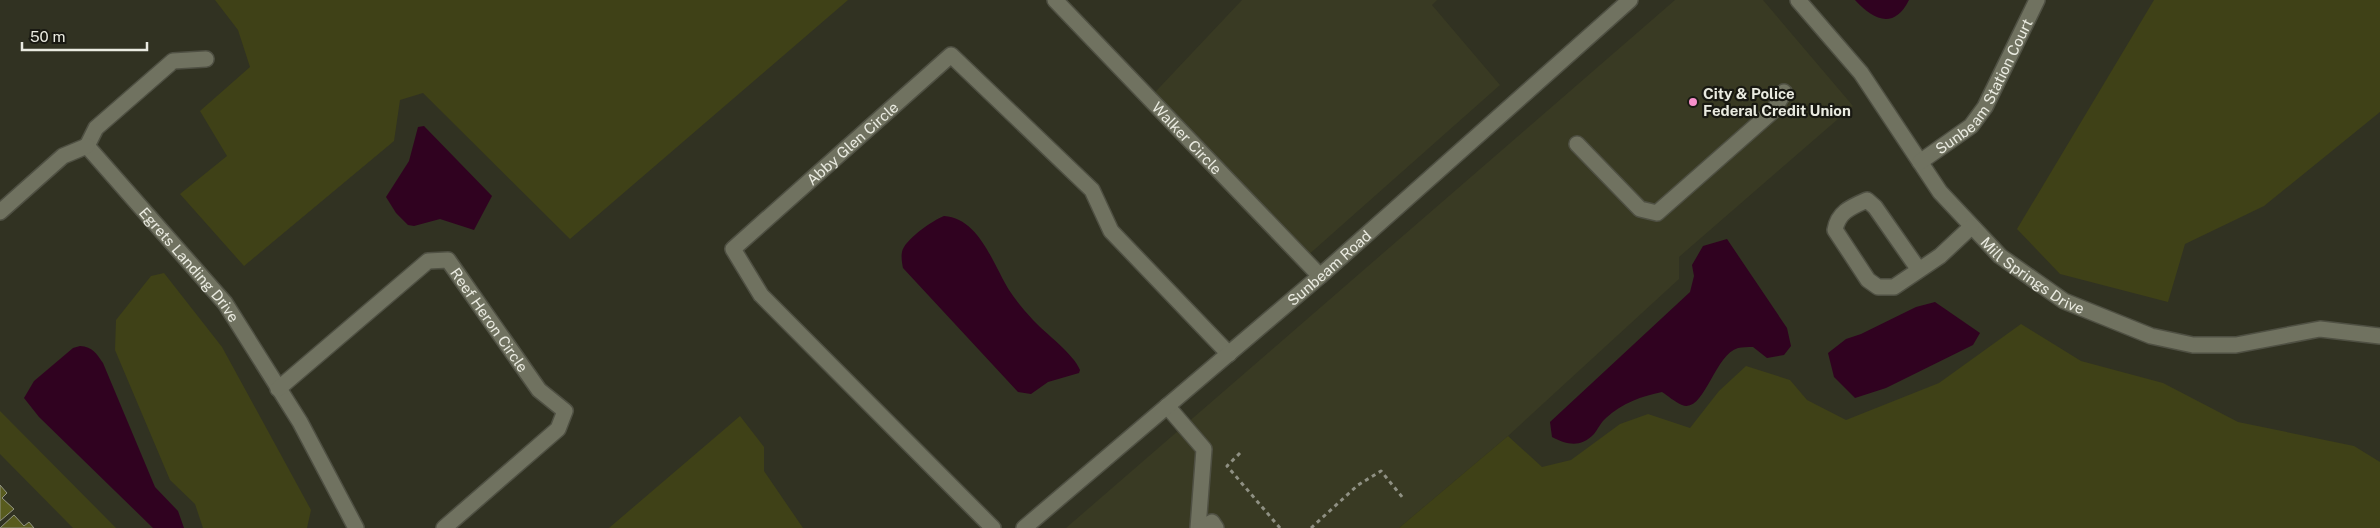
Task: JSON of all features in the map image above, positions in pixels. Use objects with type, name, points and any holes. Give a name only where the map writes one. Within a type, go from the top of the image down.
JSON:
[{"type":"street","name":"Walker Circle","points":[[1055,0],[1320,276]]},
{"type":"street","name":"Sunbeam Road","points":[[1024,528],[1320,276],[1630,0]]},
{"type":"street","name":"Mill Springs Drive","points":[[1798,0],[1861,74],[1940,192],[2000,256],[2064,301],[2151,336],[2192,345],[2236,345],[2320,329],[2380,336]]},
{"type":"street","name":"Sunbeam Station Court","points":[[1920,162],[1971,126],[1985,107],[2037,0]]},
{"type":"street","name":"Abby Glen Circle","points":[[992,528],[761,295],[733,249],[951,55],[1092,190],[1111,231],[1229,354]]},
{"type":"street","points":[[0,212],[63,156],[87,146],[96,128],[172,61],[206,59]]},
{"type":"street","points":[[1577,144],[1640,209],[1657,213],[1774,110],[1784,92]]},
{"type":"street","name":"Egrets Landing Drive","points":[[87,146],[224,303],[300,422],[356,528]]},
{"type":"street","points":[[1919,270],[1875,207],[1867,200],[1847,209],[1837,219],[1835,230],[1868,280],[1878,287],[1894,287],[1940,256],[1971,227]]},
{"type":"street","name":"Reef Heron Circle","points":[[278,389],[428,261],[448,260],[539,390],[565,411],[558,429],[444,528]]},
{"type":"street","points":[[1167,406],[1204,449],[1200,528],[1212,522],[1216,528]]},
{"type":"path","points":[[1240,453],[1227,466],[1280,528]]},
{"type":"path","points":[[1310,528],[1358,486],[1381,471],[1403,498]]},
{"type":"shaded area","points":[[1242,0],[1437,0],[1432,5],[1500,85],[1297,265],[1143,105]]},
{"type":"shaded area","points":[[1675,0],[1763,0],[1853,106],[1679,257],[1679,279],[1508,436],[1399,528],[1066,528]]},
{"type":"shaded area","points":[[1855,0],[1909,0],[1897,15],[1883,19],[1869,13]]},
{"type":"shaded area","points":[[424,126],[492,196],[474,230],[440,219],[414,226],[408,225],[396,213],[386,197],[409,161],[418,127]]},
{"type":"shaded area","points":[[944,216],[956,219],[976,233],[1009,290],[1033,320],[1072,357],[1080,370],[1079,373],[1048,382],[1031,394],[1018,392],[903,268],[902,252],[904,247],[913,236]]},
{"type":"shaded area","points":[[1727,239],[1787,328],[1791,346],[1784,355],[1767,358],[1753,347],[1738,348],[1722,361],[1703,393],[1697,401],[1690,405],[1679,404],[1662,392],[1640,398],[1619,408],[1604,420],[1594,434],[1584,441],[1574,444],[1552,437],[1550,422],[1690,292],[1694,276],[1692,265],[1703,246]]},
{"type":"shaded area","points":[[1935,302],[1980,333],[1973,345],[1886,388],[1855,398],[1834,377],[1828,353],[1846,339],[1861,334],[1916,307]]},
{"type":"shaded area","points":[[80,346],[91,349],[103,363],[155,487],[178,511],[184,528],[153,528],[39,417],[24,398],[34,381],[73,348]]},
{"type":"green space","points":[[215,0],[848,0],[570,239],[423,93],[400,100],[394,141],[244,266],[180,194],[227,156],[200,111],[250,67],[238,30]]},
{"type":"green space","points":[[2154,0],[2380,0],[2380,112],[2264,206],[2185,244],[2168,302],[2060,274],[2017,229]]},
{"type":"green space","points":[[164,273],[222,347],[311,510],[307,528],[203,528],[195,504],[170,480],[115,350],[116,320],[151,276]]},
{"type":"green space","points":[[2021,324],[2081,361],[2163,383],[2238,422],[2354,446],[2380,462],[2380,528],[1399,528],[1508,436],[1542,467],[1571,460],[1620,424],[1648,414],[1690,428],[1719,391],[1746,366],[1790,380],[1807,400],[1846,420],[1939,383]]},
{"type":"green space","points":[[0,411],[116,528],[73,528],[0,454]]},
{"type":"green space","points":[[740,416],[764,447],[764,471],[803,528],[609,528]]},
{"type":"building","points":[[0,485],[7,493],[2,498],[14,509],[0,521]]},
{"type":"building","points":[[14,515],[24,526],[29,522],[34,528],[0,528]]},
{"type":"place","name":"City & Police Federal Credit Union","points":[[1693,102]]}]
